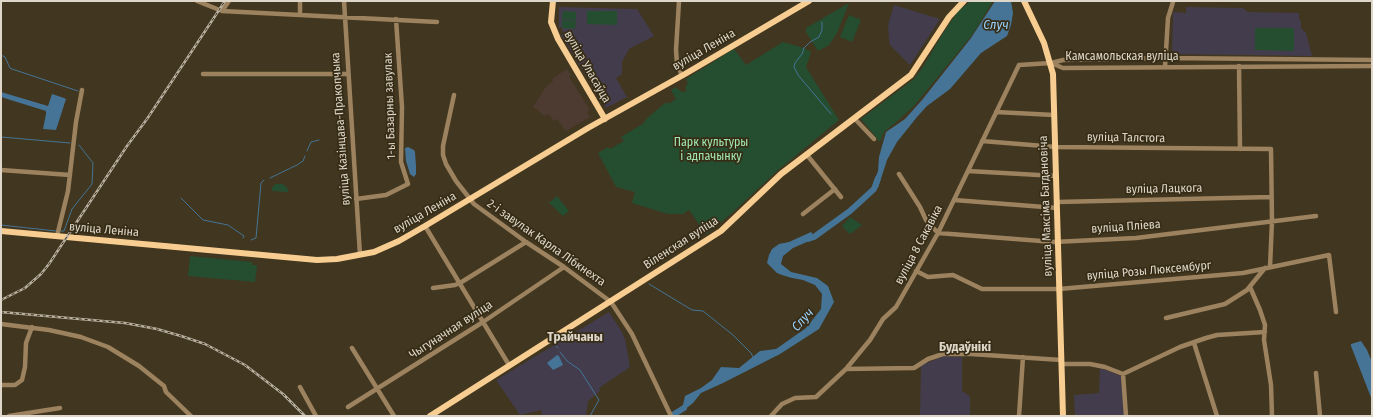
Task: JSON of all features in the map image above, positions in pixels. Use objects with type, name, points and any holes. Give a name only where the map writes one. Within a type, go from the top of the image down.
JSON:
[{"type":"main road","name":"вуліца Уласаўца","points":[[553,1],[551,22],[558,39],[605,119]]},
{"type":"main road","name":"вуліца Леніна","points":[[1,231],[317,260],[338,259],[360,255],[386,247],[425,226],[605,119],[682,76],[809,1]]},
{"type":"main road","name":"Віленская вуліца","points":[[430,416],[721,231],[781,174],[911,74],[949,18],[964,1]]},
{"type":"main road","name":"вуліца Максіма Багдановіча","points":[[1025,1],[1044,43],[1053,74],[1063,416]]},
{"type":"street","points":[[197,1],[222,11],[437,22]]},
{"type":"street","points":[[222,11],[229,1]]},
{"type":"street","points":[[300,1],[300,15]]},
{"type":"street","name":"вуліца Казінцава-Пракопчыка","points":[[344,1],[360,255]]},
{"type":"street","points":[[679,1],[676,50],[677,64],[682,76]]},
{"type":"street","points":[[1165,67],[1168,18],[1173,2]]},
{"type":"street","name":"1-ы Базарны завулак","points":[[356,198],[386,196],[408,184],[402,162],[402,107],[396,19]]},
{"type":"street","name":"Камсамольская вуліца","points":[[1051,63],[1063,60],[1165,58],[1372,60]]},
{"type":"street","name":"Камсамольская вуліца","points":[[1051,63],[1063,68],[1372,66]]},
{"type":"street","name":"вуліца 8 Сакавіка","points":[[771,416],[782,404],[795,398],[816,397],[846,369],[870,340],[883,319],[896,307],[938,233],[1019,64],[1051,63]]},
{"type":"street","points":[[1239,66],[1240,149]]},
{"type":"street","points":[[203,74],[348,74]]},
{"type":"street","points":[[57,236],[68,191],[76,122],[82,90]]},
{"type":"street","name":"2-і завулак Карла Лібкнехта","points":[[454,95],[443,146],[443,155],[448,167],[470,200],[526,242],[564,267],[611,302]]},
{"type":"street","points":[[996,112],[1054,115]]},
{"type":"street","points":[[854,118],[874,139]]},
{"type":"street","name":"вуліца Талстога","points":[[982,141],[1056,147],[1271,149],[1272,197]]},
{"type":"street","points":[[807,155],[841,197]]},
{"type":"street","points":[[1,170],[70,175]]},
{"type":"street","points":[[968,171],[1056,176]]},
{"type":"street","points":[[898,174],[920,207],[926,220],[938,233]]},
{"type":"street","points":[[803,214],[835,189]]},
{"type":"street","points":[[1166,318],[1225,304],[1247,290],[1268,268],[1272,221],[1272,197]]},
{"type":"street","name":"вуліца Лацкога","points":[[954,200],[1057,205],[1272,197]]},
{"type":"street","name":"вуліца Пліева","points":[[938,233],[1058,241],[1136,238],[1316,216]]},
{"type":"street","points":[[425,226],[509,365]]},
{"type":"street","points":[[433,288],[460,283],[526,242]]},
{"type":"street","name":"вуліца Розы Люксембург","points":[[916,271],[928,277],[953,275],[982,289],[1059,289],[1243,273],[1329,255],[1336,312]]},
{"type":"street","name":"Чыгуначная вуліца","points":[[348,407],[483,322],[564,267]]},
{"type":"street","points":[[1250,287],[1265,326],[1264,340],[1271,385],[1272,416]]},
{"type":"street","points":[[611,302],[632,334],[671,416]]},
{"type":"street","points":[[1,324],[32,327],[81,337],[100,343],[116,351],[150,374],[164,386],[166,392],[191,416]]},
{"type":"street","points":[[1,385],[15,385],[22,380],[26,343],[32,327]]},
{"type":"street","points":[[846,369],[914,368],[928,359],[943,354],[1023,357],[1090,364],[1105,367],[1123,374],[1180,347],[1217,335],[1265,332]]},
{"type":"street","points":[[1194,343],[1217,416]]},
{"type":"street","points":[[352,348],[394,416]]},
{"type":"street","points":[[1019,416],[1023,357]]},
{"type":"street","points":[[1316,373],[1320,416]]},
{"type":"street","points":[[1123,374],[1126,416]]},
{"type":"street","points":[[300,387],[316,416]]},
{"type":"street","points":[[9,416],[60,408]]},
{"type":"shaded area","points":[[894,5],[940,19],[910,65],[890,45],[888,25]]},
{"type":"shaded area","points":[[559,7],[637,9],[654,36],[629,49],[622,62],[622,74],[616,78],[627,97],[606,108],[561,35],[564,33],[561,27],[559,28]]},
{"type":"shaded area","points":[[1186,7],[1243,8],[1248,12],[1299,13],[1301,28],[1306,33],[1312,56],[1172,54],[1173,12],[1186,13]]},
{"type":"shaded area","points":[[567,69],[571,75],[569,77],[590,110],[587,112],[590,117],[566,131],[557,119],[554,121],[548,114],[545,116],[533,107],[545,88],[553,81],[553,78]]},
{"type":"shaded area","points":[[609,312],[625,339],[630,367],[599,388],[600,391],[588,401],[586,416],[542,416],[541,410],[520,415],[496,380]]},
{"type":"shaded area","points":[[945,356],[962,357],[962,391],[970,396],[970,416],[920,416],[921,365]]},
{"type":"shaded area","points":[[1100,368],[1121,376],[1124,416],[1075,416],[1074,395],[1099,393]]},
{"type":"green space","points":[[971,1],[993,1],[973,34],[914,106],[884,132],[880,142],[861,119],[914,79],[959,10]]},
{"type":"green space","points":[[849,3],[837,33],[829,45],[818,51],[806,32],[806,28]]},
{"type":"green space","points":[[563,11],[576,12],[576,20],[562,19]]},
{"type":"green space","points":[[587,11],[617,11],[617,25],[587,24]]},
{"type":"green space","points":[[849,15],[861,20],[852,42],[840,37]]},
{"type":"green space","points":[[562,20],[576,21],[575,29],[562,28]]},
{"type":"green space","points":[[1255,28],[1294,28],[1294,51],[1255,50]]},
{"type":"green space","name":"Парк культуры і адпачынку","points":[[783,42],[804,48],[811,52],[806,67],[839,120],[777,171],[732,213],[706,234],[689,210],[683,214],[668,214],[632,203],[635,192],[616,187],[598,153],[608,147],[610,149],[624,141],[621,137],[644,123],[645,120],[665,103],[670,103],[676,99],[671,90],[676,87],[680,91],[685,92],[686,85],[688,84],[686,79],[734,49],[746,65]]},
{"type":"green space","points":[[275,184],[283,184],[288,189],[288,192],[272,191]]},
{"type":"green space","points":[[557,196],[569,211],[563,216],[549,203]]},
{"type":"green space","points":[[850,217],[862,225],[850,234],[842,226]]},
{"type":"green space","points":[[190,256],[252,262],[252,265],[257,265],[255,282],[188,276]]},
{"type":"water","name":"Случ","points":[[995,1],[1011,1],[1013,13],[1007,36],[981,53],[950,89],[927,106],[917,117],[897,142],[887,160],[878,188],[873,185],[878,171],[879,157],[886,132],[905,119],[922,100],[971,38]]},
{"type":"water","points":[[1,92],[48,106],[52,94],[66,99],[56,130],[43,129],[46,111],[1,97]]},
{"type":"water","points":[[408,147],[415,152],[416,174],[414,177],[410,174],[406,161],[405,148]]},
{"type":"water","points":[[811,232],[816,238],[793,248],[783,256],[781,264],[791,272],[817,278],[828,286],[834,302],[819,329],[780,354],[701,393],[693,403],[679,414],[677,410],[683,405],[685,396],[701,388],[712,380],[721,367],[739,368],[760,351],[776,349],[806,328],[821,309],[822,294],[815,285],[777,273],[767,263],[772,249],[779,244],[789,242]]},
{"type":"water","points":[[1361,341],[1372,362],[1372,400],[1351,346],[1351,344]]},
{"type":"water","points":[[557,355],[559,356],[563,365],[553,370],[547,363]]},
{"type":"waterway","points":[[822,22],[822,30],[819,37],[810,42],[804,48],[794,67],[798,75],[831,114]]},
{"type":"waterway","points":[[1,55],[5,57],[10,68],[12,69],[78,91]]},
{"type":"waterway","points":[[1,137],[70,143]]},
{"type":"waterway","points":[[307,151],[311,142],[319,140]]},
{"type":"waterway","points":[[61,231],[64,231],[72,209],[92,184],[93,163],[79,145]]},
{"type":"waterway","points":[[270,178],[297,165],[303,161],[305,156]]},
{"type":"waterway","name":"Случ","points":[[808,239],[814,237],[850,211],[874,189],[878,178]]},
{"type":"waterway","points":[[251,240],[256,238],[261,183],[264,180]]},
{"type":"waterway","points":[[181,198],[203,220],[228,225],[244,236],[243,238]]},
{"type":"waterway","points":[[1,225],[56,231]]},
{"type":"waterway","points":[[649,284],[692,310],[703,311],[733,335],[751,353],[753,357]]},
{"type":"waterway","points":[[560,352],[567,361],[580,370],[599,400],[590,416]]},
{"type":"waterway","name":"Случ","points":[[671,416],[684,408]]},
{"type":"railway","points":[[1,300],[25,288],[41,274],[49,264],[225,1]]},
{"type":"railway","points":[[1,312],[125,323],[157,329],[205,344],[245,365],[283,394],[305,416]]},
{"type":"district","name":"Трайчаны","points":[[575,337]]},
{"type":"district","name":"Будаўнікі","points":[[965,347]]}]
